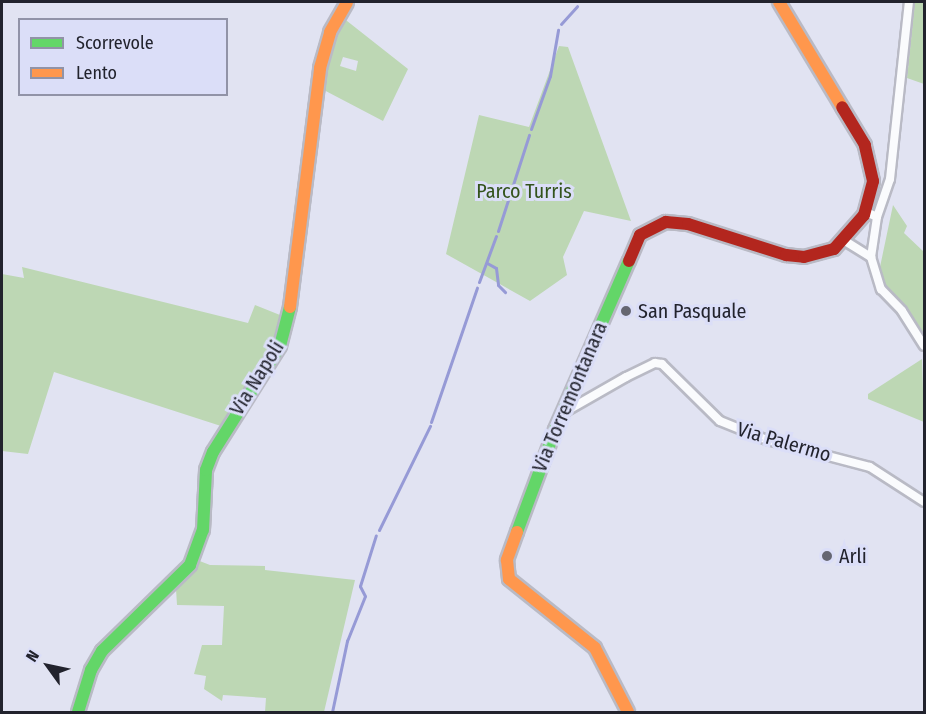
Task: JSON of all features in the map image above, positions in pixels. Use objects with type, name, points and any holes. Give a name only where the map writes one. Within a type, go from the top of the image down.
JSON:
[{"type":"street","name":"Via Napoli","points":[[78,712],[86,682],[102,651],[190,564],[203,530],[206,470],[213,452],[280,346],[292,301],[320,68],[330,32],[347,2]]},
{"type":"street","name":"Via Torremontanara","points":[[779,2],[865,145],[873,181],[871,214]]},
{"type":"street","name":"Via Torremontanara","points":[[628,712],[595,648],[507,574],[507,560],[522,512],[633,248],[653,226],[688,224],[795,256],[819,254],[845,241],[871,214],[890,179],[909,2]]},
{"type":"street","points":[[871,214],[871,258],[881,289],[902,311],[924,346]]},
{"type":"street","points":[[845,241],[871,258]]},
{"type":"street","name":"Via Palermo","points":[[562,413],[626,377],[655,363],[662,364],[720,421],[767,440],[870,466],[924,502]]},
{"type":"green space","points":[[915,2],[924,2],[924,84],[907,78]]},
{"type":"green space","points":[[342,17],[408,69],[383,121],[320,88],[328,49]],"holes":[[[343,57],[358,61],[356,71],[340,66]]]},
{"type":"green space","name":"Parco Turris","points":[[559,46],[568,47],[631,221],[584,211],[563,257],[567,275],[530,301],[446,254],[479,115],[529,127]]},
{"type":"green space","points":[[893,205],[907,226],[904,233],[924,252],[924,336],[886,286],[880,267]]},
{"type":"green space","points":[[22,267],[248,323],[255,305],[285,317],[281,337],[224,427],[54,372],[28,454],[2,451],[2,274],[24,278]]},
{"type":"green space","points":[[922,359],[924,422],[868,399],[868,394]]},
{"type":"green space","points":[[197,560],[210,565],[265,566],[265,570],[355,580],[324,712],[265,712],[266,698],[223,695],[222,701],[204,689],[206,676],[194,674],[202,645],[222,645],[224,606],[177,605],[176,589]]},
{"type":"waterway","points":[[561,24],[577,6]]},
{"type":"waterway","points":[[531,129],[550,76],[558,30]]},
{"type":"waterway","points":[[498,231],[529,135]]},
{"type":"waterway","points":[[479,282],[496,236]]},
{"type":"waterway","points":[[487,263],[496,268],[498,285],[505,292]]},
{"type":"waterway","points":[[431,422],[477,288]]},
{"type":"waterway","points":[[379,530],[430,426]]},
{"type":"waterway","points":[[332,712],[347,641],[365,596],[360,586],[376,535]]},
{"type":"traffic: fast","points":[[517,532],[555,430],[629,261]]},
{"type":"traffic: fast","points":[[78,712],[91,670],[102,651],[190,565],[203,530],[206,470],[213,452],[280,346],[290,307]]},
{"type":"traffic: slow","points":[[290,307],[320,68],[330,32],[347,2]]},
{"type":"traffic: slow","points":[[779,2],[842,107]]},
{"type":"traffic: slow","points":[[517,532],[507,560],[509,579],[595,648],[628,712]]},
{"type":"traffic: jam","points":[[629,261],[640,235],[666,222],[688,224],[786,255],[804,257],[834,249],[864,215],[873,181],[865,145],[842,107]]},
{"type":"place","name":"San Pasquale","points":[[626,311]]},
{"type":"place","name":"Arli","points":[[827,556]]}]
